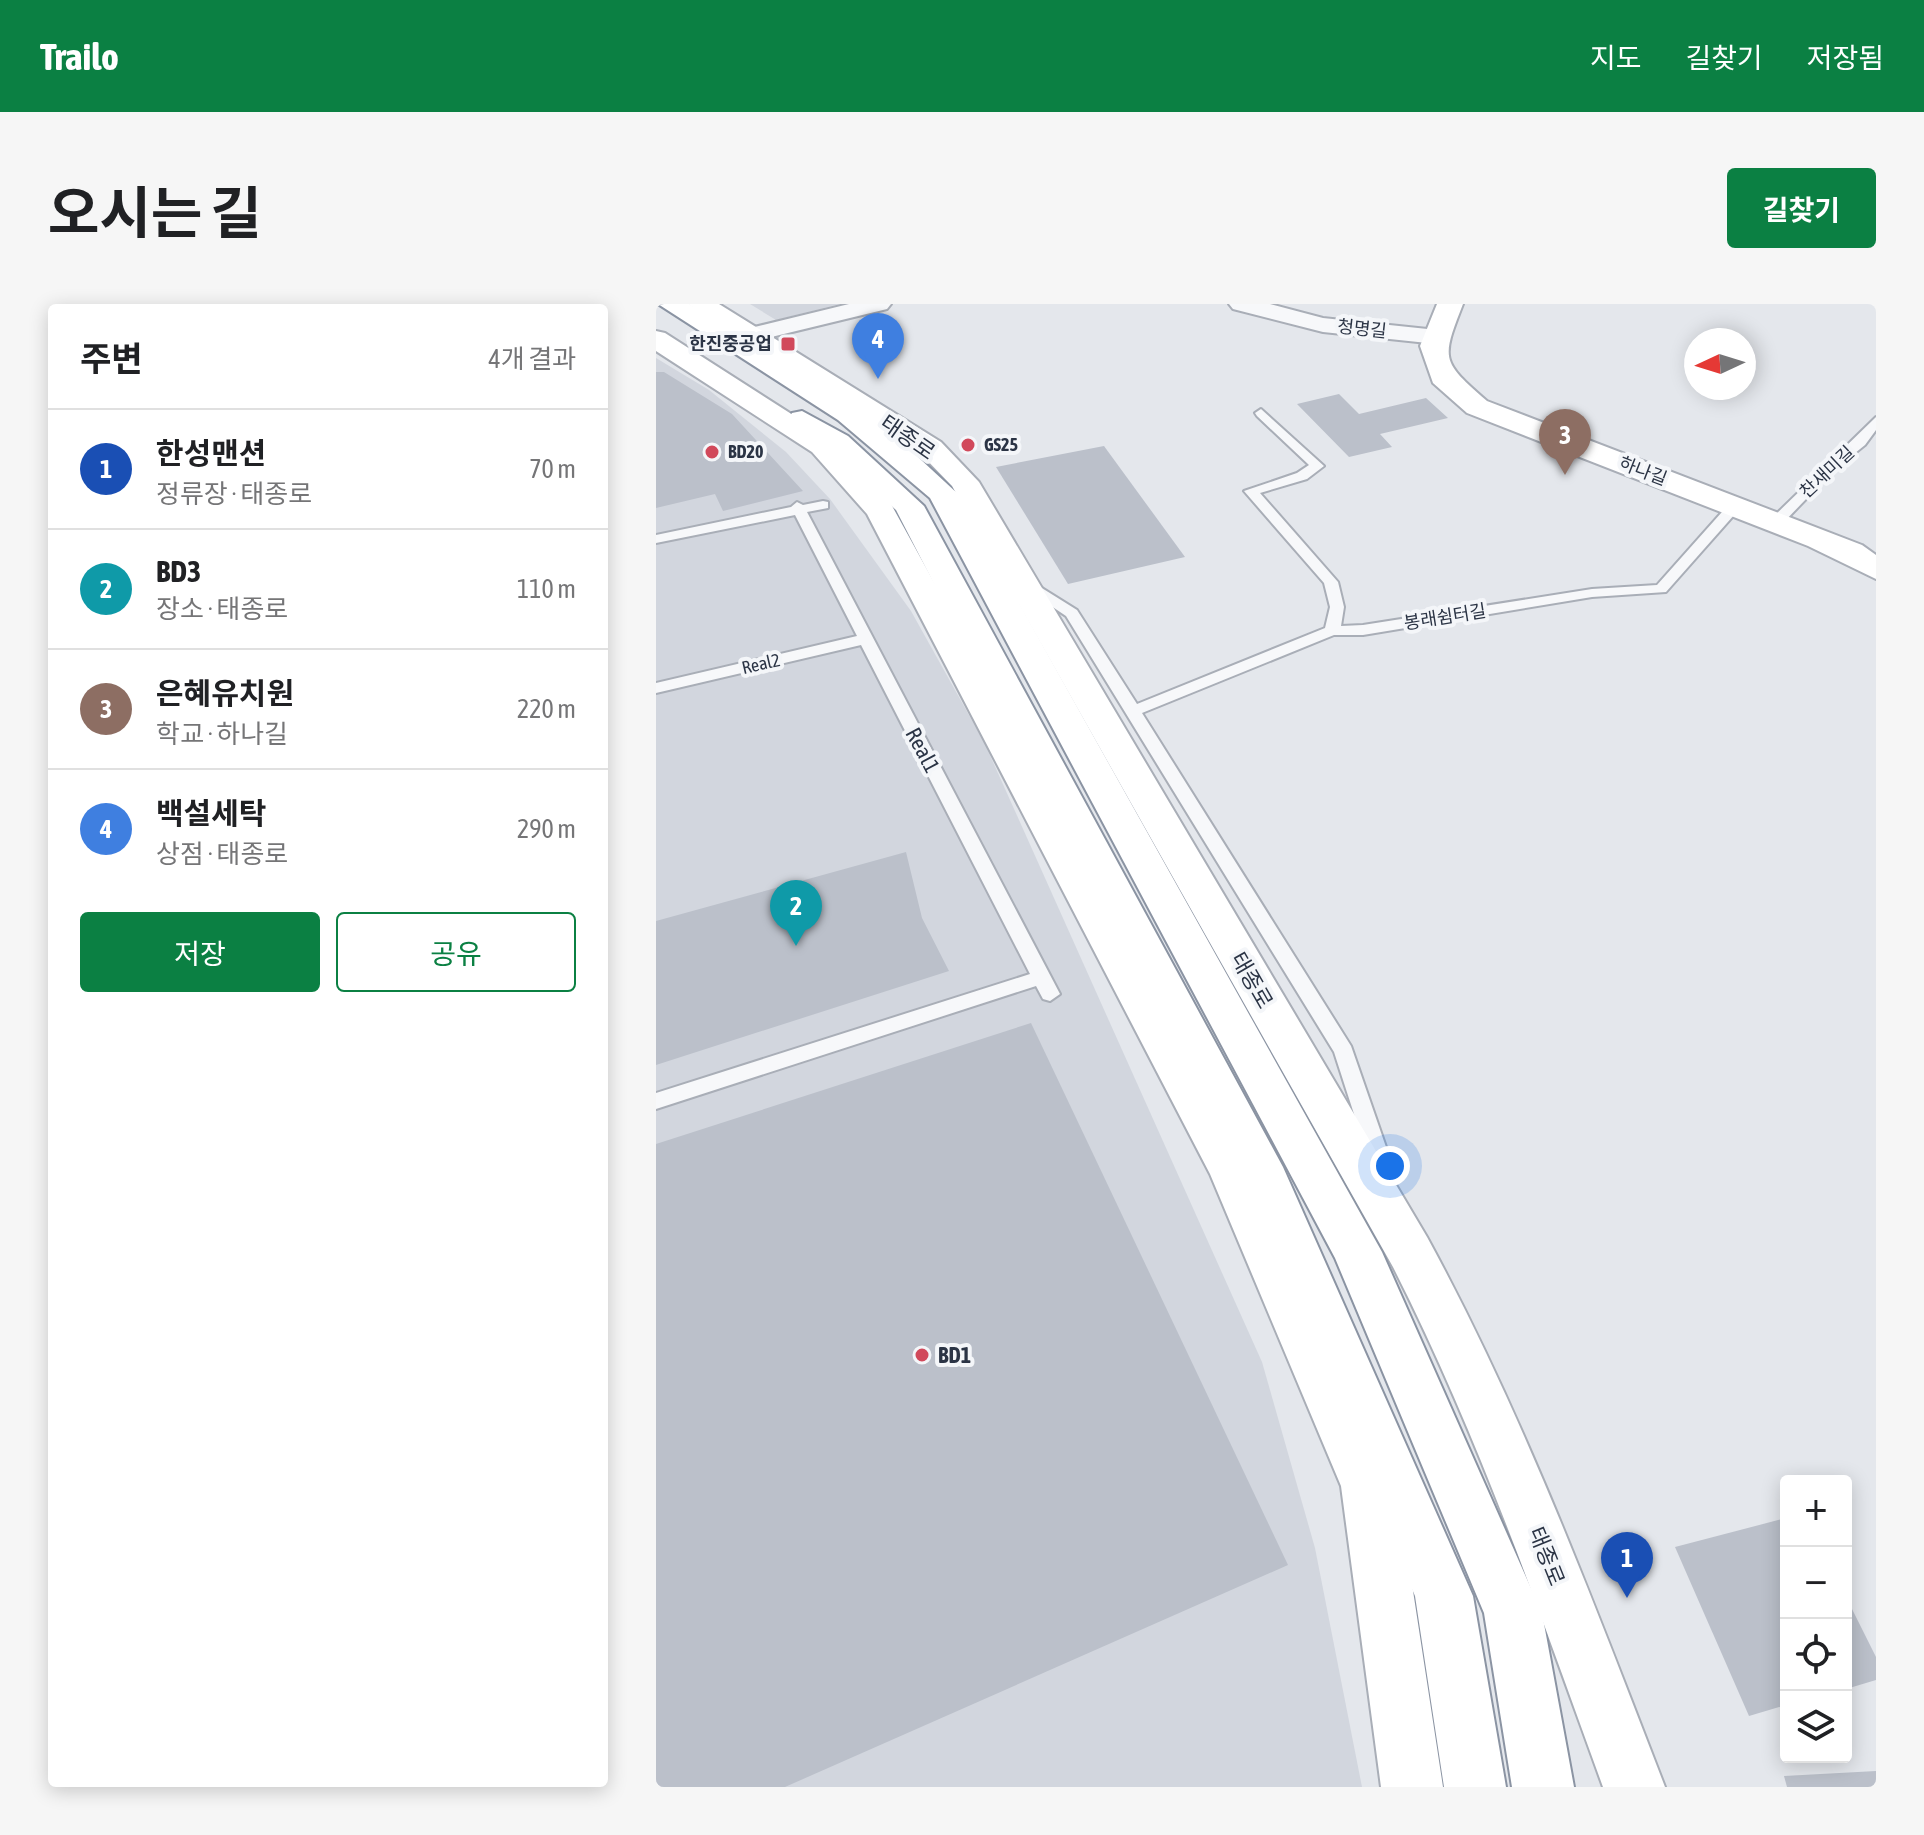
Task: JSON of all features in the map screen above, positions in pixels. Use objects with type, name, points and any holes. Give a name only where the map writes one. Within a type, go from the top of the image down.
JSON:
[{"type":"main road","points":[[671,304],[865,426],[910,459],[943,494],[1357,1252],[1513,1613],[1543,1787]]},
{"type":"main road","name":"태종로","points":[[701,304],[931,448],[964,482],[1410,1252],[1457,1341],[1552,1568],[1634,1787]]},
{"type":"main road","name":"하나길","points":[[1450,304],[1433,346],[1443,377],[1477,407],[1851,552],[1876,569]]},
{"type":"main road","points":[[656,324],[838,442],[909,506],[1259,1167],[1444,1596],[1475,1787]]},
{"type":"main road","points":[[656,339],[822,446],[880,510],[1225,1157],[1369,1486],[1412,1787]]},
{"type":"street","points":[[751,335],[879,304]]},
{"type":"street","name":"청명길","points":[[1241,304],[1323,325],[1437,337]]},
{"type":"lane","points":[[1261,413],[1317,466],[1302,476],[1251,491],[1331,582],[1337,607],[1332,631]]},
{"type":"lane","name":"찬새미길","points":[[1776,522],[1829,467],[1860,442],[1876,421]]},
{"type":"lane","points":[[656,539],[823,505]]},
{"type":"lane","name":"봉래쉼터길","points":[[1133,711],[1332,631],[1363,630],[1592,593],[1661,589],[1735,506]]},
{"type":"lane","name":"Real1","points":[[656,1101],[1046,985],[798,508]]},
{"type":"lane","points":[[1021,581],[1072,613],[1344,1051],[1410,1252]]},
{"type":"lane","name":"Real2","points":[[656,688],[866,639]]},
{"type":"shaded area","points":[[750,304],[840,304],[776,320]]},
{"type":"shaded area","points":[[656,358],[709,390],[786,452],[830,499],[911,611],[984,742],[1262,1362],[1315,1548],[1362,1787],[656,1787]]},
{"type":"building","name":"BD20","points":[[656,372],[664,372],[732,414],[803,491],[723,511],[715,494],[656,508]]},
{"type":"building","points":[[1339,394],[1359,414],[1426,398],[1448,418],[1380,434],[1392,447],[1349,457],[1297,404]]},
{"type":"building","points":[[1104,446],[1185,557],[1068,584],[996,467]]},
{"type":"building","points":[[906,852],[922,918],[949,971],[656,1065],[656,921]]},
{"type":"building","name":"BD1","points":[[1031,1023],[1288,1565],[785,1787],[656,1787],[656,1144]]},
{"type":"building","points":[[1780,1520],[1780,1707],[1749,1716],[1675,1547]]},
{"type":"building","points":[[1852,1609],[1876,1657],[1876,1680],[1852,1687]]},
{"type":"building","points":[[1876,1771],[1876,1787],[1787,1787],[1784,1776]]},
{"type":"place","name":"한진중공업","points":[[788,344]]},
{"type":"place","name":"백설세탁","points":[[878,379]]},
{"type":"place","name":"GS25","points":[[968,445]]},
{"type":"place","name":"BD20","points":[[712,452]]},
{"type":"place","name":"은혜유치원","points":[[1565,475]]},
{"type":"place","name":"BD3","points":[[796,946]]},
{"type":"place","name":"BD1","points":[[922,1355]]},
{"type":"place","name":"한성맨션","points":[[1627,1598]]}]
